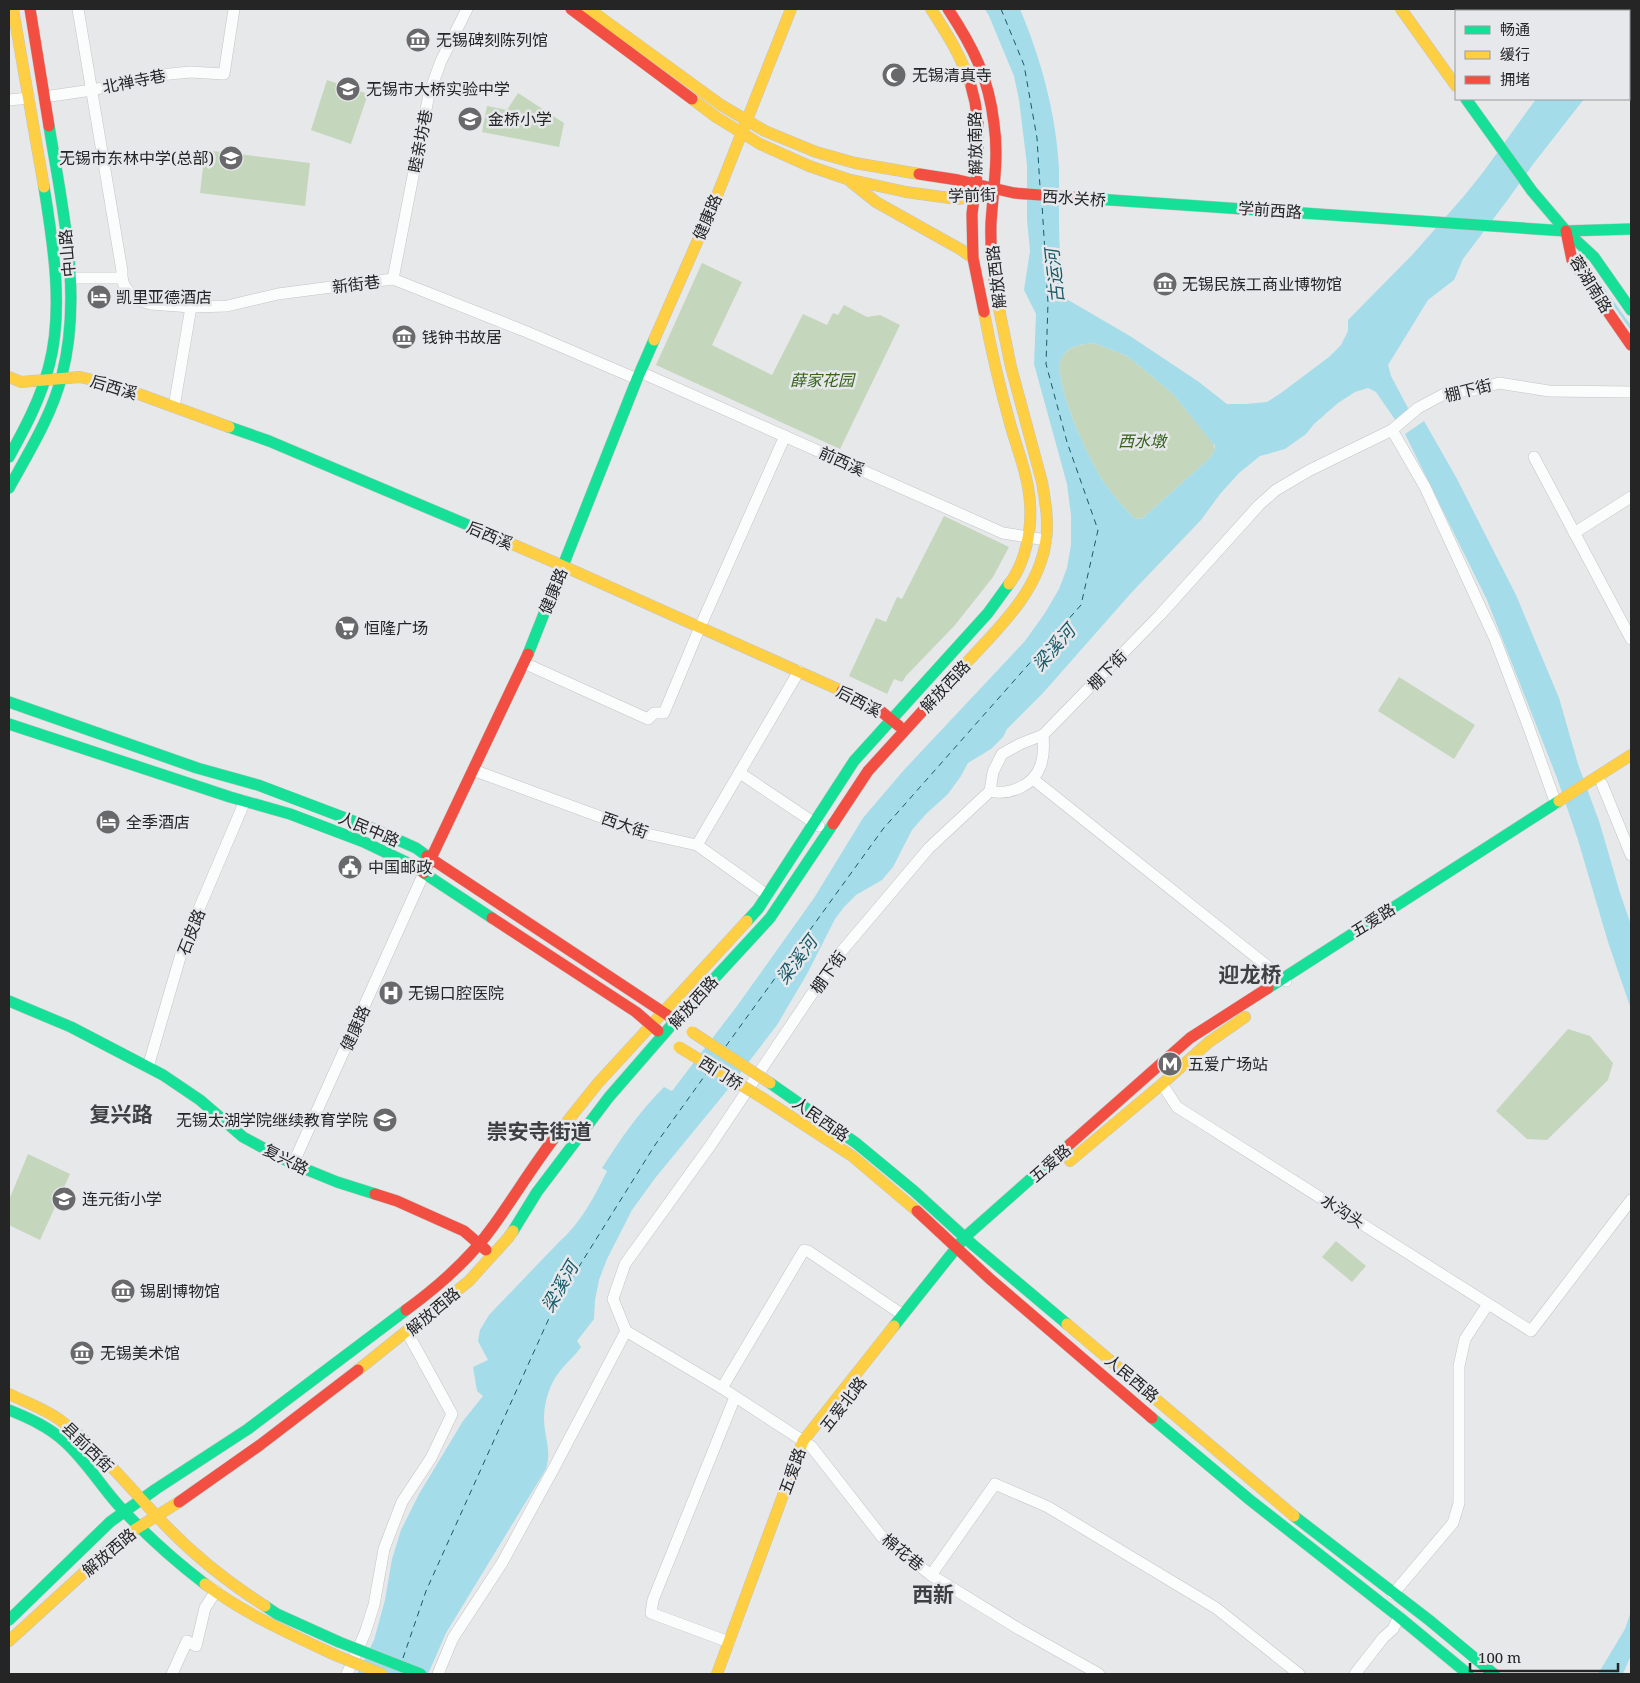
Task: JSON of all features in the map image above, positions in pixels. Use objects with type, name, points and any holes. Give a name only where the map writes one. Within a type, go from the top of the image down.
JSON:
[{"type":"main road","name":"中山路","points":[[9,457],[45,380],[50,361],[56,277],[48,208],[13,9]]},
{"type":"main road","name":"中山路","points":[[9,488],[39,433],[61,378],[66,357],[70,312],[70,278],[65,226],[30,9]]},
{"type":"main road","name":"学前街","points":[[571,9],[716,117],[760,144],[809,166],[847,179],[906,192],[957,199],[994,192],[1014,193]]},
{"type":"main road","name":"学前街","points":[[589,9],[722,105],[765,131],[816,152],[895,172],[976,184],[994,192]]},
{"type":"main road","name":"健康路","points":[[424,874],[524,663],[638,375],[712,208],[791,9]]},
{"type":"main road","name":"解放南路","points":[[931,9],[955,46],[966,70],[975,102],[978,123],[978,166],[974,197]]},
{"type":"main road","name":"解放南路","points":[[948,9],[970,44],[980,67],[992,105],[996,131],[997,168],[994,192]]},
{"type":"main road","points":[[1401,9],[1455,85]]},
{"type":"main road","points":[[1467,100],[1532,191],[1566,231],[1631,229]]},
{"type":"main road","points":[[847,179],[876,202],[960,249],[972,258]]},
{"type":"main road","name":"解放西路","points":[[9,1641],[123,1537],[260,1446],[407,1332],[469,1281],[508,1238],[537,1192],[609,1097],[676,1020],[770,918],[868,771],[940,693],[1027,592],[1040,567],[1046,540],[1046,503],[1010,366],[992,262],[994,192]]},
{"type":"main road","name":"西水关桥","points":[[1014,193],[1134,202]]},
{"type":"main road","name":"解放西路","points":[[9,1620],[110,1522],[248,1430],[433,1290],[457,1268],[493,1227],[547,1147],[598,1084],[758,909],[854,761],[1003,594],[1012,581],[1028,536],[1030,504],[1024,474],[994,370],[972,258],[974,197]]},
{"type":"main road","name":"学前西路","points":[[1134,202],[1566,231]]},
{"type":"main road","name":"蓉湖南路","points":[[1566,231],[1594,257],[1631,310]]},
{"type":"main road","name":"蓉湖南路","points":[[1566,231],[1572,260],[1631,345]]},
{"type":"main road","name":"后西溪","points":[[9,377],[21,382],[80,377],[114,386],[351,474],[563,566],[877,708],[904,730]]},
{"type":"main road","name":"人民中路","points":[[9,702],[197,768],[258,785],[416,848],[692,1032]]},
{"type":"main road","name":"人民中路","points":[[9,724],[290,814],[364,842],[410,864],[636,1012],[679,1047]]},
{"type":"main road","points":[[1595,785],[1631,754]]},
{"type":"main road","points":[[1595,785],[1631,765]]},
{"type":"main road","name":"五爱路","points":[[969,1241],[1190,1038],[1286,981],[1595,785]]},
{"type":"main road","name":"五爱路","points":[[1064,1166],[1209,1042],[1286,981]]},
{"type":"main road","name":"复兴路","points":[[9,1001],[71,1027],[148,1067],[200,1100],[243,1136],[293,1164],[337,1182],[397,1201],[433,1216],[464,1231],[493,1256]]},
{"type":"main road","name":"西门桥","points":[[692,1032],[770,1083]]},
{"type":"main road","name":"西门桥","points":[[679,1047],[764,1099]]},
{"type":"main road","name":"人民西路","points":[[770,1083],[856,1143],[914,1191],[969,1241],[1300,1520],[1393,1594],[1430,1620],[1494,1674]]},
{"type":"main road","name":"人民西路","points":[[764,1099],[852,1156],[905,1200],[1105,1379],[1250,1500],[1399,1617],[1468,1674]]},
{"type":"main road","name":"五爱路","points":[[969,1241],[1034,1191]]},
{"type":"main road","name":"五爱北路","points":[[728,1674],[807,1443],[824,1426],[959,1250],[969,1241]]},
{"type":"main road","name":"五爱路","points":[[717,1674],[807,1443],[903,1315],[959,1250]]},
{"type":"main road","name":"县前西街","points":[[9,1394],[58,1418],[84,1438],[156,1516],[202,1562],[240,1590],[277,1614],[339,1642],[421,1674]]},
{"type":"main road","name":"县前西街","points":[[9,1410],[28,1417],[72,1448],[111,1498],[140,1527],[189,1571],[231,1602],[272,1625],[335,1655],[382,1674]]},
{"type":"street","points":[[70,278],[122,278],[78,9]]},
{"type":"street","name":"北禅寺巷","points":[[44,97],[92,90],[160,75],[190,72],[224,74],[234,9]]},
{"type":"street","name":"睦亲坊巷","points":[[393,279],[428,94],[441,61],[467,9]]},
{"type":"street","points":[[9,100],[29,98]]},
{"type":"street","name":"新街巷","points":[[122,278],[124,285],[134,299],[151,304],[191,306],[228,306],[278,294],[393,279],[638,375]]},
{"type":"street","points":[[174,407],[191,306]]},
{"type":"street","name":"前西溪","points":[[638,375],[785,436],[1003,533],[1046,540]]},
{"type":"street","name":"棚下街","points":[[626,1331],[614,1299],[624,1264],[710,1146],[836,958],[929,848],[990,791],[993,772],[1002,754],[1020,744],[1043,735],[1160,615],[1259,505],[1270,495],[1310,470],[1392,430],[1418,408],[1446,394],[1475,390],[1500,382],[1549,390],[1631,392]]},
{"type":"street","points":[[1392,430],[1425,487],[1495,639],[1557,808]]},
{"type":"street","points":[[524,663],[648,719],[654,713],[664,713],[785,436]]},
{"type":"street","points":[[1534,457],[1631,639]]},
{"type":"street","points":[[1574,533],[1631,497]]},
{"type":"street","points":[[697,845],[799,672]]},
{"type":"street","points":[[990,791],[999,793],[1014,790],[1033,779],[1040,769],[1043,756],[1043,735]]},
{"type":"street","name":"西大街","points":[[473,770],[647,834],[697,845],[767,895]]},
{"type":"street","points":[[740,773],[827,832]]},
{"type":"street","points":[[1033,779],[1286,981]]},
{"type":"street","points":[[1595,785],[1631,855]]},
{"type":"street","name":"石皮路","points":[[148,1067],[184,944],[245,801]]},
{"type":"street","name":"健康路","points":[[293,1164],[424,874]]},
{"type":"street","name":"水沟头","points":[[1162,1084],[1177,1107],[1531,1331],[1631,1200]]},
{"type":"street","points":[[722,1388],[804,1250],[903,1315]]},
{"type":"street","points":[[1393,1594],[1453,1523],[1459,1502],[1459,1366],[1465,1340],[1488,1304]]},
{"type":"street","points":[[438,1674],[453,1638],[502,1563],[626,1331]]},
{"type":"street","name":"棉花巷","points":[[626,1331],[722,1388],[807,1443],[882,1537],[931,1575],[1019,1629],[1099,1674]]},
{"type":"street","points":[[347,1674],[365,1633],[374,1605],[384,1549],[402,1502],[430,1458],[452,1414],[407,1332]]},
{"type":"street","points":[[729,1642],[651,1613],[653,1600],[735,1397]]},
{"type":"street","points":[[931,1575],[995,1484],[1048,1507],[1216,1608],[1299,1674]]},
{"type":"street","points":[[172,1674],[187,1641],[196,1646],[205,1608],[216,1591]]},
{"type":"street","points":[[1355,1674],[1392,1629],[1399,1617]]},
{"type":"green space","points":[[327,80],[368,94],[351,144],[311,130]]},
{"type":"green space","points":[[518,93],[564,123],[559,147],[482,132],[487,106],[507,110]]},
{"type":"green space","points":[[205,150],[310,163],[305,206],[200,193]]},
{"type":"green space","name":"薛家花园","points":[[702,263],[742,282],[712,345],[772,375],[803,314],[827,325],[833,313],[838,315],[844,305],[867,317],[880,315],[900,325],[840,449],[656,365]]},
{"type":"green space","name":"西水墩","points":[[1094,343],[1127,356],[1173,394],[1213,443],[1215,449],[1211,457],[1143,518],[1135,519],[1103,481],[1089,456],[1072,418],[1066,398],[1061,380],[1060,365],[1063,355],[1073,347]]},
{"type":"green space","points":[[944,516],[1009,547],[993,577],[955,625],[902,682],[894,679],[887,694],[849,676],[876,618],[886,622],[897,597],[902,599]]},
{"type":"green space","points":[[1399,677],[1475,725],[1454,759],[1378,711]]},
{"type":"green space","points":[[1568,1029],[1590,1036],[1613,1063],[1608,1080],[1547,1140],[1527,1139],[1496,1111]]},
{"type":"green space","points":[[28,1154],[70,1174],[40,1240],[9,1225],[9,1200]]},
{"type":"green space","points":[[1336,1241],[1366,1266],[1352,1282],[1322,1257]]},
{"type":"water","points":[[985,9],[1020,9],[1041,67],[1055,127],[1057,147],[1059,168],[1059,240],[1063,297],[1130,336],[1199,382],[1227,404],[1267,402],[1329,357],[1341,345],[1348,331],[1348,320],[1413,254],[1464,196],[1535,100],[1583,100],[1463,259],[1454,280],[1428,300],[1388,365],[1391,376],[1409,410],[1396,421],[1376,392],[1368,388],[1355,392],[1338,403],[1314,424],[1306,434],[1285,449],[1260,456],[1239,473],[1220,494],[1201,520],[1132,592],[1043,693],[1007,729],[1003,737],[991,749],[968,763],[948,794],[912,830],[893,867],[882,880],[856,895],[844,907],[835,919],[807,974],[777,1025],[632,1210],[607,1259],[599,1280],[594,1319],[577,1341],[581,1347],[556,1376],[548,1393],[544,1418],[548,1450],[546,1469],[446,1633],[428,1674],[357,1674],[374,1640],[385,1600],[392,1559],[401,1530],[419,1494],[463,1421],[483,1396],[477,1391],[473,1367],[488,1360],[478,1341],[480,1330],[489,1315],[574,1227],[592,1200],[607,1171],[602,1168],[623,1136],[646,1106],[664,1087],[672,1091],[737,1006],[814,898],[863,818],[903,771],[1025,641],[1059,589],[1067,568],[1071,545],[1071,515],[1067,484],[1034,364],[1036,314],[1024,290],[1030,251],[1027,220],[1027,165],[1014,76]],"holes":[[[1094,343],[1127,356],[1173,394],[1215,446],[1215,449],[1211,457],[1143,518],[1135,519],[1106,486],[1089,456],[1072,418],[1061,380],[1060,365],[1063,355],[1073,347]]]},
{"type":"water","points":[[1424,421],[1456,477],[1516,595],[1559,698],[1578,764],[1600,824],[1631,925],[1631,1009],[1557,778],[1487,600],[1405,434]]},
{"type":"water","points":[[1631,1611],[1631,1655],[1623,1674],[1598,1674],[1625,1629]]},
{"type":"waterway","points":[[1589,269],[1631,328]]},
{"type":"ferry route","points":[[1001,9],[1024,65],[1037,138],[1040,187]]},
{"type":"ferry route","points":[[726,1046],[883,829],[1081,605],[1098,530],[1067,442],[1046,364],[1048,303],[1042,204]]},
{"type":"ferry route","points":[[403,1658],[426,1591],[555,1305],[655,1145],[706,1074]]},
{"type":"traffic: fast","points":[[1467,100],[1532,191],[1566,231],[1594,257],[1631,310]]},
{"type":"traffic: fast","points":[[9,488],[39,433],[58,390],[68,344],[71,282],[64,219],[49,126]]},
{"type":"traffic: fast","points":[[9,457],[27,424],[42,390],[49,366],[56,322],[56,276],[44,187]]},
{"type":"traffic: fast","points":[[1096,199],[1566,231],[1631,229]]},
{"type":"traffic: fast","points":[[528,654],[654,340]]},
{"type":"traffic: fast","points":[[229,427],[269,441],[475,528]]},
{"type":"traffic: fast","points":[[747,921],[758,909],[854,761],[988,613],[1009,584]]},
{"type":"traffic: fast","points":[[9,702],[197,768],[258,785],[369,827],[416,848],[427,856]]},
{"type":"traffic: fast","points":[[9,724],[230,797],[290,814],[364,842],[410,864],[492,918]]},
{"type":"traffic: fast","points":[[1268,988],[1559,801]]},
{"type":"traffic: fast","points":[[513,1231],[537,1192],[609,1097],[676,1020],[770,918],[833,824]]},
{"type":"traffic: fast","points":[[9,1001],[71,1027],[163,1075],[200,1100],[243,1137],[293,1164],[337,1182],[375,1194]]},
{"type":"traffic: fast","points":[[770,1083],[856,1143],[1067,1324]]},
{"type":"traffic: fast","points":[[894,1326],[965,1237],[1070,1144]]},
{"type":"traffic: fast","points":[[9,1620],[110,1522],[156,1489],[248,1429],[406,1310]]},
{"type":"traffic: fast","points":[[9,1410],[38,1423],[65,1442],[80,1457],[113,1499],[130,1517],[161,1547],[205,1584]]},
{"type":"traffic: fast","points":[[1152,1418],[1250,1500],[1399,1617],[1468,1674]]},
{"type":"traffic: fast","points":[[1294,1516],[1429,1620],[1494,1674]]},
{"type":"traffic: fast","points":[[265,1606],[277,1614],[339,1642]]},
{"type":"traffic: fast","points":[[339,1642],[421,1674]]},
{"type":"traffic: slow","points":[[13,9],[44,187]]},
{"type":"traffic: slow","points":[[589,9],[721,105],[765,131],[816,152],[855,163],[919,174]]},
{"type":"traffic: slow","points":[[654,340],[712,208],[791,9]]},
{"type":"traffic: slow","points":[[931,9],[959,55],[971,86]]},
{"type":"traffic: slow","points":[[1401,9],[1455,85]]},
{"type":"traffic: slow","points":[[692,99],[716,117],[760,144],[809,166],[847,179],[906,192],[957,199],[984,196]]},
{"type":"traffic: slow","points":[[851,182],[876,202],[973,258]]},
{"type":"traffic: slow","points":[[958,672],[1013,612],[1024,595],[1042,560],[1047,533],[1042,482],[1011,367],[997,299]]},
{"type":"traffic: slow","points":[[984,312],[999,383],[1029,494],[1030,525],[1026,546],[1015,576],[1009,584]]},
{"type":"traffic: slow","points":[[9,377],[21,382],[80,377],[114,385],[229,427]]},
{"type":"traffic: slow","points":[[475,528],[842,691]]},
{"type":"traffic: slow","points":[[1559,801],[1631,755]]},
{"type":"traffic: slow","points":[[562,1128],[598,1083],[747,921]]},
{"type":"traffic: slow","points":[[1070,1161],[1209,1042],[1245,1017]]},
{"type":"traffic: slow","points":[[692,1032],[770,1083]]},
{"type":"traffic: slow","points":[[679,1047],[764,1099]]},
{"type":"traffic: slow","points":[[764,1099],[852,1156],[917,1211]]},
{"type":"traffic: slow","points":[[358,1370],[469,1281],[513,1231]]},
{"type":"traffic: slow","points":[[1067,1324],[1294,1516]]},
{"type":"traffic: slow","points":[[717,1674],[803,1441],[894,1326]]},
{"type":"traffic: slow","points":[[9,1394],[48,1412],[75,1432],[103,1458],[167,1527],[202,1560],[265,1606]]},
{"type":"traffic: slow","points":[[9,1641],[123,1537],[179,1502]]},
{"type":"traffic: slow","points":[[205,1584],[252,1614],[335,1655]]},
{"type":"traffic: slow","points":[[335,1655],[382,1674]]},
{"type":"traffic: jam","points":[[30,9],[49,126]]},
{"type":"traffic: jam","points":[[571,9],[692,99]]},
{"type":"traffic: jam","points":[[948,9],[979,64],[992,107],[996,149],[991,242],[997,299]]},
{"type":"traffic: jam","points":[[971,86],[978,123],[978,166],[972,214],[973,258],[984,312]]},
{"type":"traffic: jam","points":[[919,174],[958,180],[1014,193],[1096,199]]},
{"type":"traffic: jam","points":[[1566,231],[1572,260],[1631,345]]},
{"type":"traffic: jam","points":[[424,873],[528,654]]},
{"type":"traffic: jam","points":[[833,824],[868,771],[958,672]]},
{"type":"traffic: jam","points":[[842,691],[877,708],[899,726]]},
{"type":"traffic: jam","points":[[427,856],[672,1018]]},
{"type":"traffic: jam","points":[[492,918],[636,1012],[658,1031]]},
{"type":"traffic: jam","points":[[1070,1144],[1190,1038],[1268,988]]},
{"type":"traffic: jam","points":[[406,1310],[442,1282],[475,1249],[562,1128]]},
{"type":"traffic: jam","points":[[375,1194],[397,1201],[464,1231],[486,1250]]},
{"type":"traffic: jam","points":[[917,1211],[990,1279],[1152,1418]]},
{"type":"traffic: jam","points":[[179,1502],[260,1445],[358,1370]]},
{"type":"place","name":"无锡碑刻陈列馆","points":[[418,40]]},
{"type":"place","name":"无锡清真寺","points":[[894,75]]},
{"type":"place","name":"无锡市大桥实验中学","points":[[348,89]]},
{"type":"place","name":"金桥小学","points":[[470,119]]},
{"type":"place","name":"无锡市东林中学(总部)","points":[[231,158]]},
{"type":"place","name":"无锡民族工商业博物馆","points":[[1165,284]]},
{"type":"place","name":"凯里亚德酒店","points":[[99,297]]},
{"type":"place","name":"钱钟书故居","points":[[404,337]]},
{"type":"place","name":"恒隆广场","points":[[347,628]]},
{"type":"place","name":"全季酒店","points":[[108,822]]},
{"type":"place","name":"中国邮政","points":[[350,867]]},
{"type":"place","name":"无锡口腔医院","points":[[391,993]]},
{"type":"place","name":"五爱广场站","points":[[1170,1064]]},
{"type":"place","name":"无锡太湖学院继续教育学院","points":[[385,1120]]},
{"type":"place","name":"连元街小学","points":[[64,1199]]},
{"type":"place","name":"锡剧博物馆","points":[[123,1291]]},
{"type":"place","name":"无锡美术馆","points":[[82,1353]]},
{"type":"district","name":"迎龙桥","points":[[1250,975]]},
{"type":"district","name":"复兴路","points":[[121,1115]]},
{"type":"district","name":"崇安寺街道","points":[[539,1132]]},
{"type":"district","name":"西新","points":[[933,1595]]},
{"type":"water label","name":"古运河","points":[[1055,276]]},
{"type":"water label","name":"梁溪河","points":[[1054,648]]},
{"type":"water label","name":"梁溪河","points":[[797,960]]},
{"type":"water label","name":"梁溪河","points":[[560,1287]]}]
